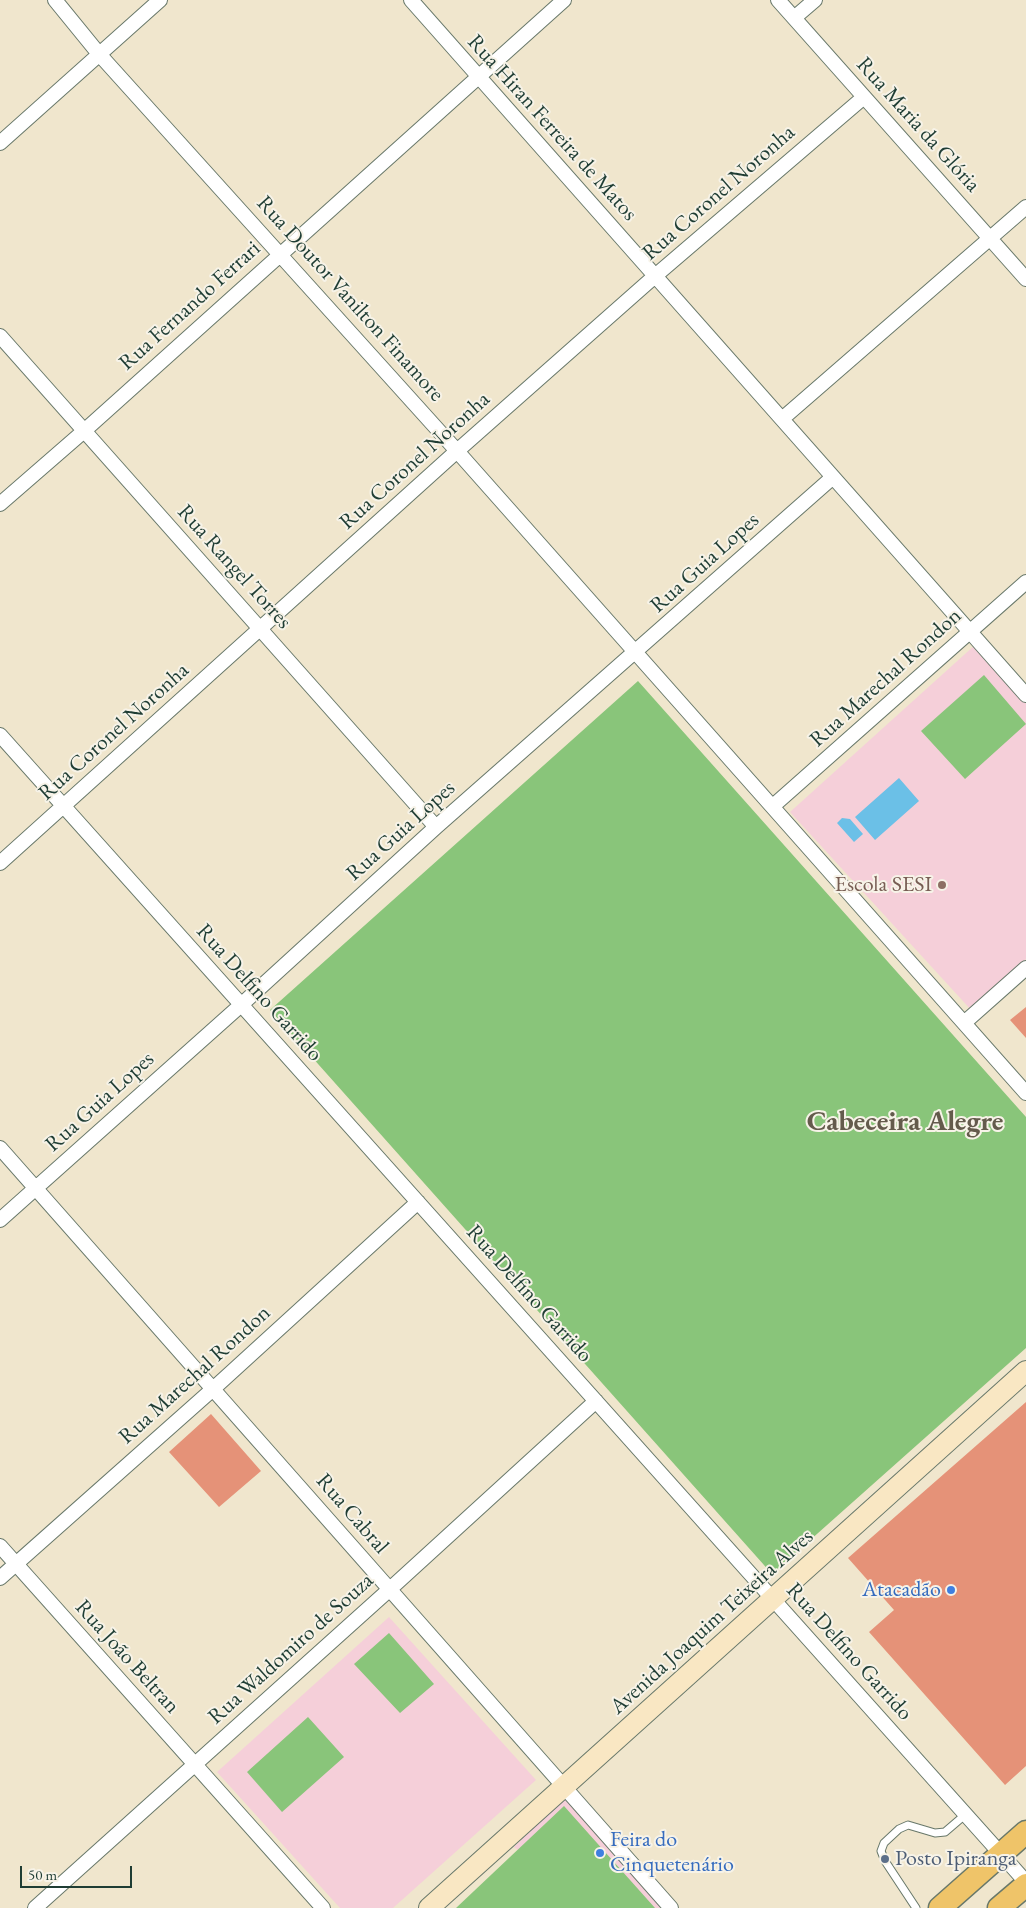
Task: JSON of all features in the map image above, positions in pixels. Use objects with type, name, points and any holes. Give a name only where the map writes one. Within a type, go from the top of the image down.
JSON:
[{"type":"main road","points":[[940,1908],[1026,1832]]},
{"type":"main road","points":[[999,1908],[1026,1883]]},
{"type":"street","name":"Rua Doutor Vanilton Finamore","points":[[55,0],[99,54],[457,451],[1026,1093]]},
{"type":"street","points":[[0,143],[160,0]]},
{"type":"street","name":"Rua Hiran Ferreira de Matos","points":[[410,0],[1026,694]]},
{"type":"street","name":"Rua Fernando Ferrari","points":[[0,504],[564,0]]},
{"type":"street","name":"Rua Maria da Glória","points":[[778,0],[1026,279]]},
{"type":"street","points":[[794,18],[815,0]]},
{"type":"street","name":"Rua Coronel Noronha","points":[[0,862],[64,807],[457,451],[655,276],[864,97]]},
{"type":"street","points":[[782,418],[1026,206]]},
{"type":"street","name":"Rua Rangel Torres","points":[[0,336],[436,827]]},
{"type":"street","name":"Rua Guia Lopes","points":[[0,1220],[241,1005],[436,827],[833,477]]},
{"type":"street","name":"Rua Marechal Rondon","points":[[773,806],[1026,582]]},
{"type":"street","name":"Rua Delfino Garrido","points":[[0,735],[1026,1883]]},
{"type":"street","points":[[964,1023],[1026,968]]},
{"type":"street","name":"Rua Cabral","points":[[0,1148],[671,1908]]},
{"type":"street","name":"Rua Marechal Rondon","points":[[0,1578],[213,1389],[418,1202]]},
{"type":"street","name":"Avenida Joaquim Teixeira Alves","points":[[429,1908],[1026,1371]]},
{"type":"street","name":"Rua Waldomiro de Souza","points":[[35,1908],[596,1401]]},
{"type":"street","name":"Rua João Beltran","points":[[0,1546],[323,1908]]},
{"type":"lane","points":[[916,1908],[885,1861],[881,1851],[884,1843],[900,1829],[908,1825],[935,1833],[945,1832],[966,1814]]},
{"type":"shaded area","name":"Escola SESI","points":[[975,645],[1026,703],[1026,959],[972,1011],[790,812]]},
{"type":"shaded area","points":[[389,1617],[536,1780],[393,1908],[340,1908],[217,1772]]},
{"type":"shaded area","name":"Feira do Cinquetenário","points":[[569,1794],[665,1908],[636,1908],[528,1858],[514,1847]]},
{"type":"green space","points":[[984,675],[1026,724],[965,779],[921,731]]},
{"type":"green space","points":[[638,681],[1026,1117],[1026,1348],[772,1574],[270,1010]]},
{"type":"green space","points":[[389,1633],[434,1684],[400,1713],[354,1664]]},
{"type":"green space","points":[[308,1717],[344,1757],[282,1812],[247,1772]]},
{"type":"green space","points":[[564,1806],[655,1908],[456,1908]]},
{"type":"water","points":[[899,778],[919,801],[875,840],[855,817]]},
{"type":"water","points":[[842,818],[850,819],[863,834],[854,842],[837,823]]},
{"type":"building","points":[[1026,1007],[1026,1038],[1010,1020]]},
{"type":"building","name":"Atacadão","points":[[1026,1402],[1026,1766],[1005,1785],[869,1632],[894,1610],[848,1558]]},
{"type":"building","points":[[211,1414],[261,1471],[219,1507],[169,1452]]},
{"type":"place","name":"Escola SESI","points":[[942,885]]},
{"type":"place","name":"Atacadão","points":[[951,1590]]},
{"type":"place","name":"Feira do Cinquetenário","points":[[600,1853]]},
{"type":"place","name":"Posto Ipiranga","points":[[885,1859]]},
{"type":"district","name":"Cabeceira Alegre","points":[[905,1122]]}]
